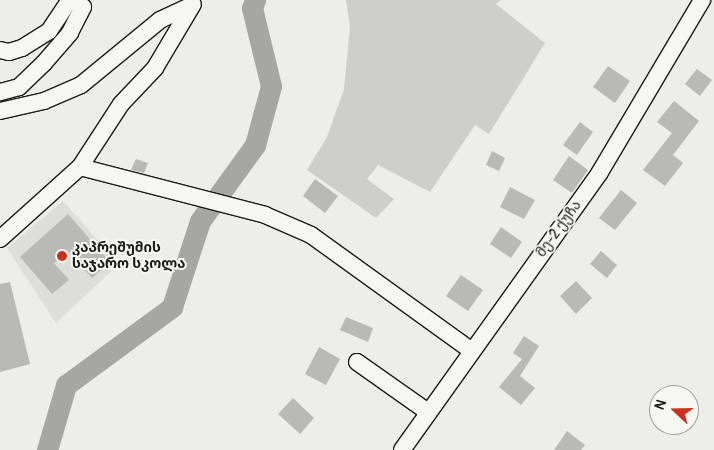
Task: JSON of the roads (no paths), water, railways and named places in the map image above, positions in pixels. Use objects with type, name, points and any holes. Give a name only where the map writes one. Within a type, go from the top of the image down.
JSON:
[{"type":"street","name":"მე-2 ქუჩა","points":[[402,450],[600,172],[702,0]]},
{"type":"street","points":[[0,50],[9,52],[22,48],[49,31],[68,3],[75,1],[83,7],[70,33],[44,63],[19,87],[0,92]]},
{"type":"street","points":[[0,111],[44,101],[82,85],[160,20],[194,3]]},
{"type":"street","points":[[0,239],[80,167],[122,104],[155,68],[194,3]]},
{"type":"street","points":[[80,167],[265,215],[311,235],[472,351]]},
{"type":"street","points":[[357,362],[428,412]]},
{"type":"waterway","points":[[47,450],[66,385],[172,307],[200,221],[255,145],[271,86],[252,8],[255,0]]},
{"type":"place","name":"კაპრეშუმის საჯარო სკოლა","points":[[62,256]]}]
